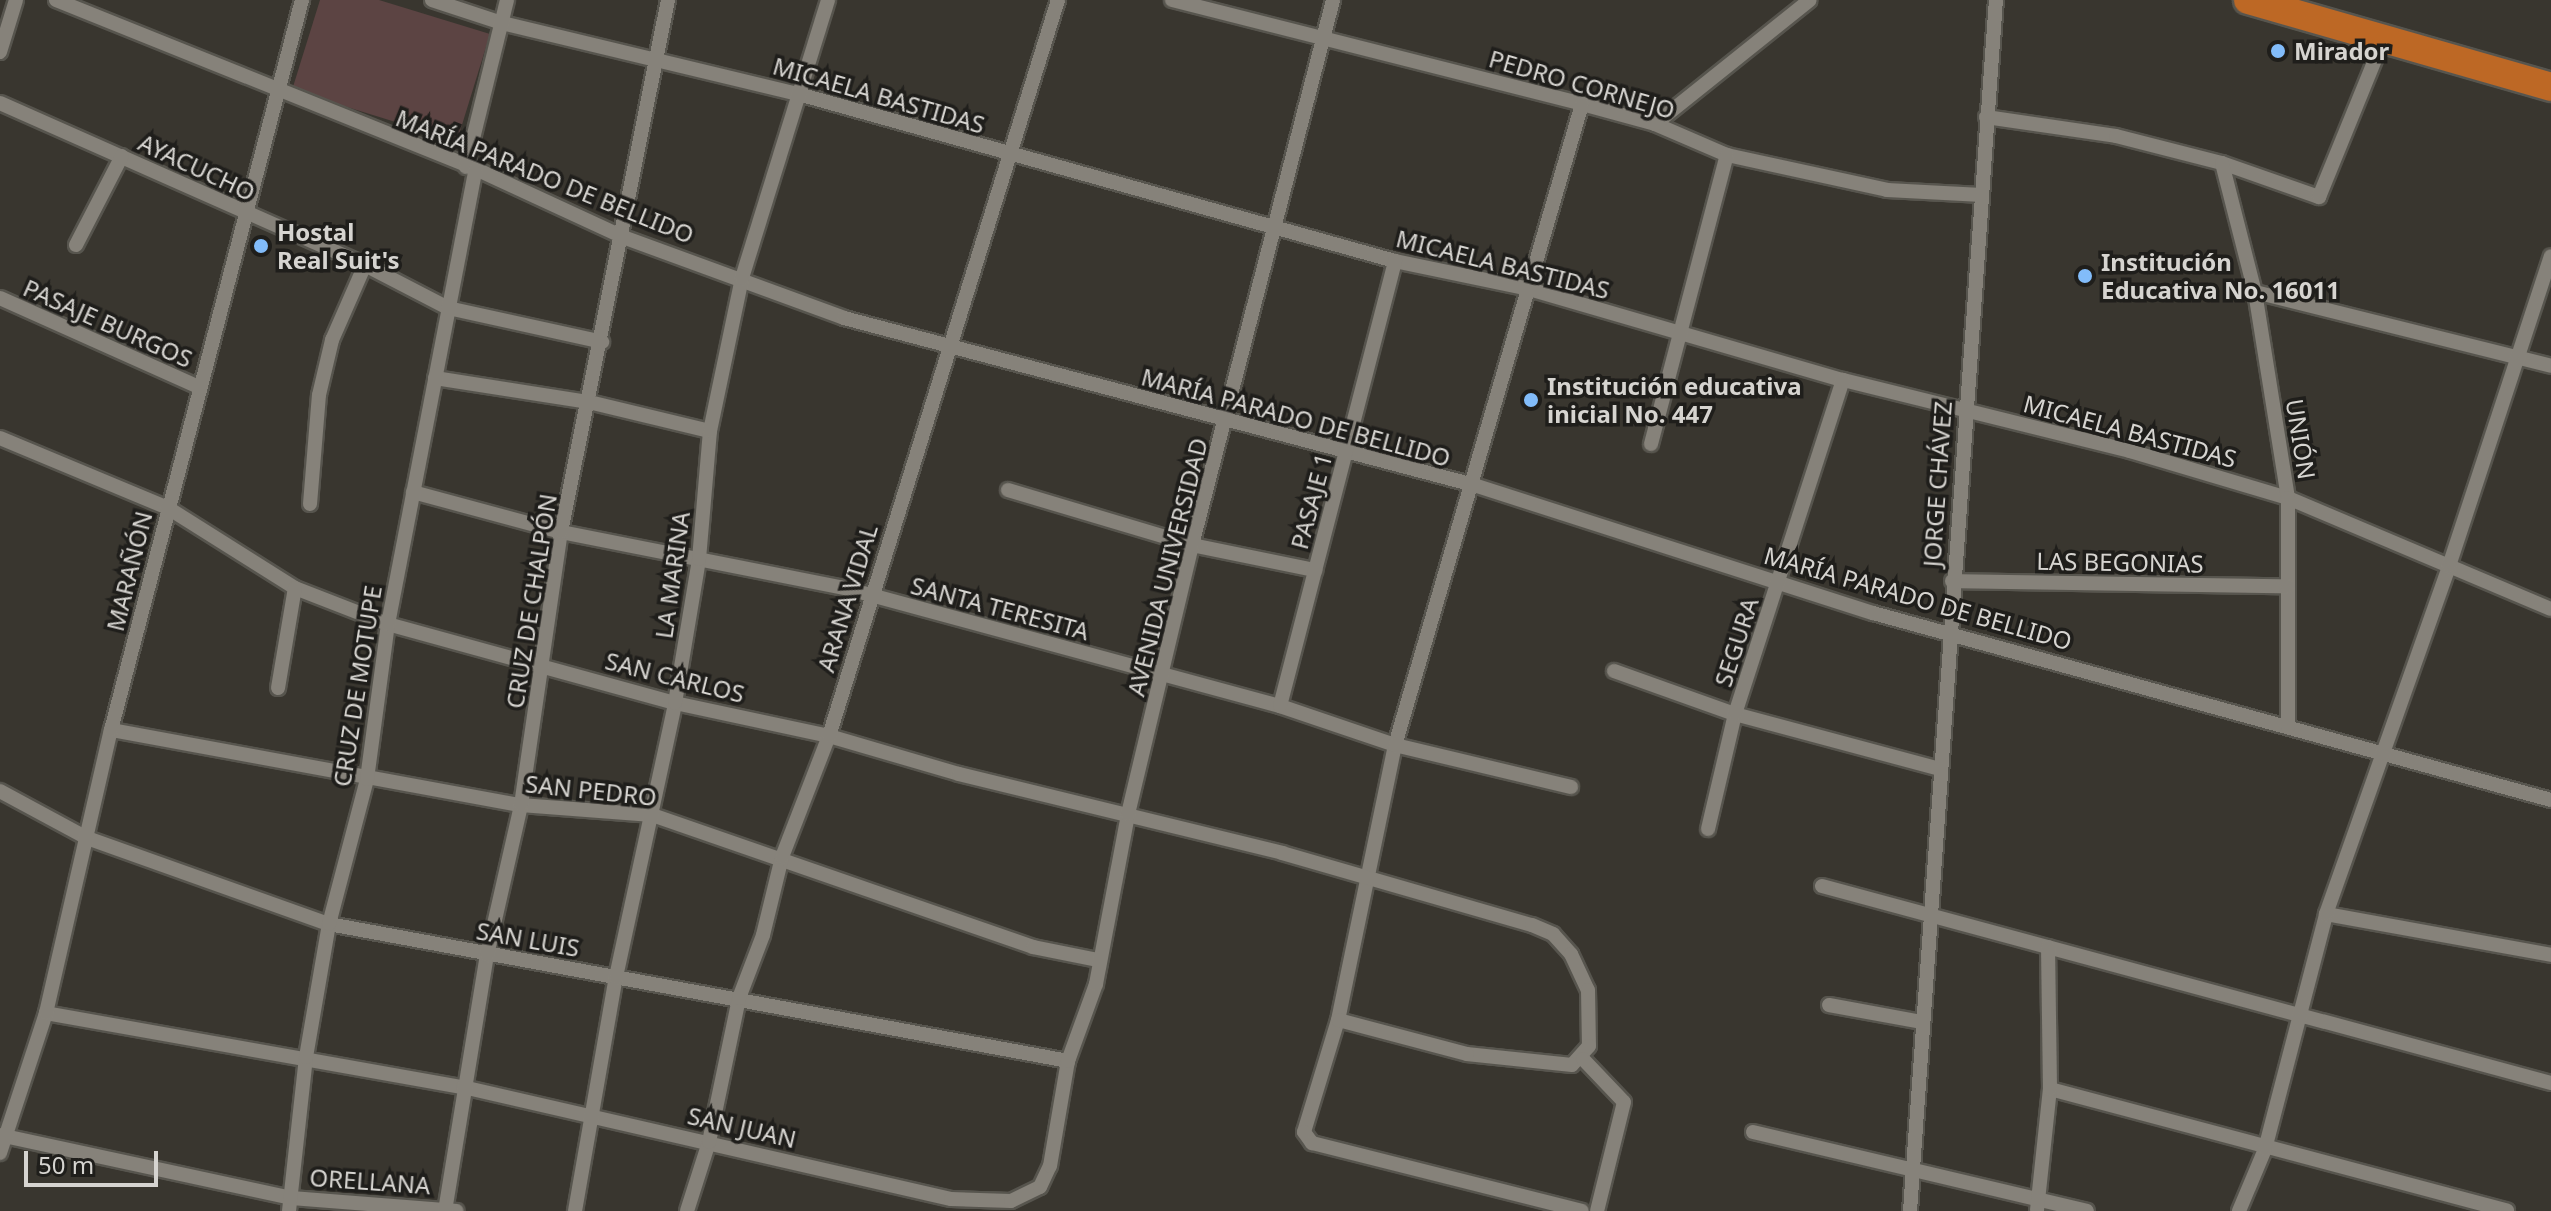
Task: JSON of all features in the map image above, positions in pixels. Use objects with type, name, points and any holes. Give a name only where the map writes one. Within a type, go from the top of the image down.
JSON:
[{"type":"highway","points":[[2248,0],[2551,87]]},
{"type":"street","points":[[0,52],[16,0]]},
{"type":"street","name":"MARÍA PARADO DE BELLIDO","points":[[56,0],[471,168],[623,237],[742,278],[844,318],[1225,423],[1474,485],[1779,580],[1873,613],[2551,800]]},
{"type":"street","name":"MARAÑÓN","points":[[0,1153],[2,1136],[46,1013],[111,730],[243,213],[302,0]]},
{"type":"street","name":"MICAELA BASTIDAS","points":[[432,0],[502,23],[802,95],[1395,261],[1529,289],[1843,380],[2130,451],[2288,498],[2551,609]]},
{"type":"street","name":"CRUZ DE MOTUPE","points":[[291,1205],[306,1057],[329,924],[367,779],[388,624],[448,308],[471,168],[507,0]]},
{"type":"street","name":"CRUZ DE CHALPÓN","points":[[449,1210],[463,1087],[487,955],[521,805],[561,532],[602,342],[668,0]]},
{"type":"street","name":"LA MARINA","points":[[575,1211],[616,977],[675,703],[699,559],[710,431],[742,278],[802,95],[828,0]]},
{"type":"street","name":"ARANA VIDAL","points":[[687,1211],[709,1142],[739,998],[763,935],[782,857],[829,736],[870,595],[1058,0]]},
{"type":"street","name":"PEDRO CORNEJO","points":[[1172,0],[1655,124],[1727,155],[1887,190],[1982,195]]},
{"type":"street","name":"AVENIDA UNIVERSIDAD","points":[[1098,960],[1128,814],[1164,674],[1192,545],[1333,0]]},
{"type":"street","points":[[1655,124],[1810,0]]},
{"type":"street","name":"JORGE CHÁVEZ","points":[[1910,1211],[1937,768],[1996,0]]},
{"type":"street","points":[[1986,117],[2116,136],[2222,163],[2319,197],[2383,40]]},
{"type":"street","name":"AYACUCHO","points":[[0,103],[365,265],[448,308],[602,342]]},
{"type":"street","points":[[1582,104],[1474,485],[1395,745],[1370,880],[1338,1020],[1304,1132],[1312,1143],[1582,1211]]},
{"type":"street","points":[[1651,444],[1727,155]]},
{"type":"street","points":[[76,245],[122,156]]},
{"type":"street","name":"UNIÓN","points":[[2222,163],[2255,292],[2288,498],[2288,727]]},
{"type":"street","points":[[2239,1211],[2265,1149],[2326,914],[2449,566],[2551,256]]},
{"type":"street","name":"PASAJE 1","points":[[1280,706],[1395,261]]},
{"type":"street","points":[[310,504],[319,395],[332,340],[365,265]]},
{"type":"street","points":[[2255,292],[2551,366]]},
{"type":"street","name":"PASAJE BURGOS","points":[[0,298],[199,387]]},
{"type":"street","points":[[435,378],[589,402],[710,431]]},
{"type":"street","name":"SEGURA","points":[[1708,829],[1735,714],[1843,380]]},
{"type":"street","name":"SAN CARLOS","points":[[0,438],[168,508],[295,588],[388,624],[675,703],[829,736],[959,774],[1128,814],[1553,934],[1571,954],[1588,990],[1589,1046],[1583,1059]]},
{"type":"street","points":[[1008,490],[1192,545],[1315,570]]},
{"type":"street","name":"SANTA TERESITA","points":[[413,492],[561,532],[870,595],[1280,706],[1395,745],[1571,787]]},
{"type":"street","name":"LAS BEGONIAS","points":[[1952,581],[2288,586]]},
{"type":"street","points":[[278,688],[295,588]]},
{"type":"street","points":[[1614,671],[1735,714],[1937,768]]},
{"type":"street","name":"SAN PEDRO","points":[[111,730],[521,805],[652,815],[782,857],[1033,947],[1098,960]]},
{"type":"street","name":"SAN LUIS","points":[[0,791],[87,838],[329,924],[487,955],[739,998],[908,1035],[1068,1061]]},
{"type":"street","points":[[1822,886],[2297,1017],[2551,1083]]},
{"type":"street","points":[[2326,914],[2551,955]]},
{"type":"street","points":[[2037,1206],[2050,1089],[2048,947]]},
{"type":"street","name":"SAN JUAN","points":[[46,1013],[463,1087],[951,1199],[1011,1201],[1040,1187],[1050,1166],[1068,1061],[1093,997],[1098,960]]},
{"type":"street","points":[[1829,1005],[1922,1022]]},
{"type":"street","points":[[1338,1020],[1467,1054],[1572,1065],[1583,1059],[1624,1102],[1597,1211]]},
{"type":"street","points":[[2050,1089],[2265,1149],[2507,1211]]},
{"type":"street","points":[[1753,1132],[2037,1206],[2087,1211]]},
{"type":"street","name":"ORELLANA","points":[[2,1136],[291,1205],[449,1210]]},
{"type":"shaded area","points":[[320,0],[379,0],[490,34],[457,141],[292,90]]},
{"type":"place","name":"Mirador","points":[[2278,51]]},
{"type":"place","name":"Hostal Real Suit's","points":[[261,246]]},
{"type":"place","name":"Institución Educativa No. 16011","points":[[2085,276]]},
{"type":"place","name":"Institución educativa inicial No. 447","points":[[1531,400]]}]
